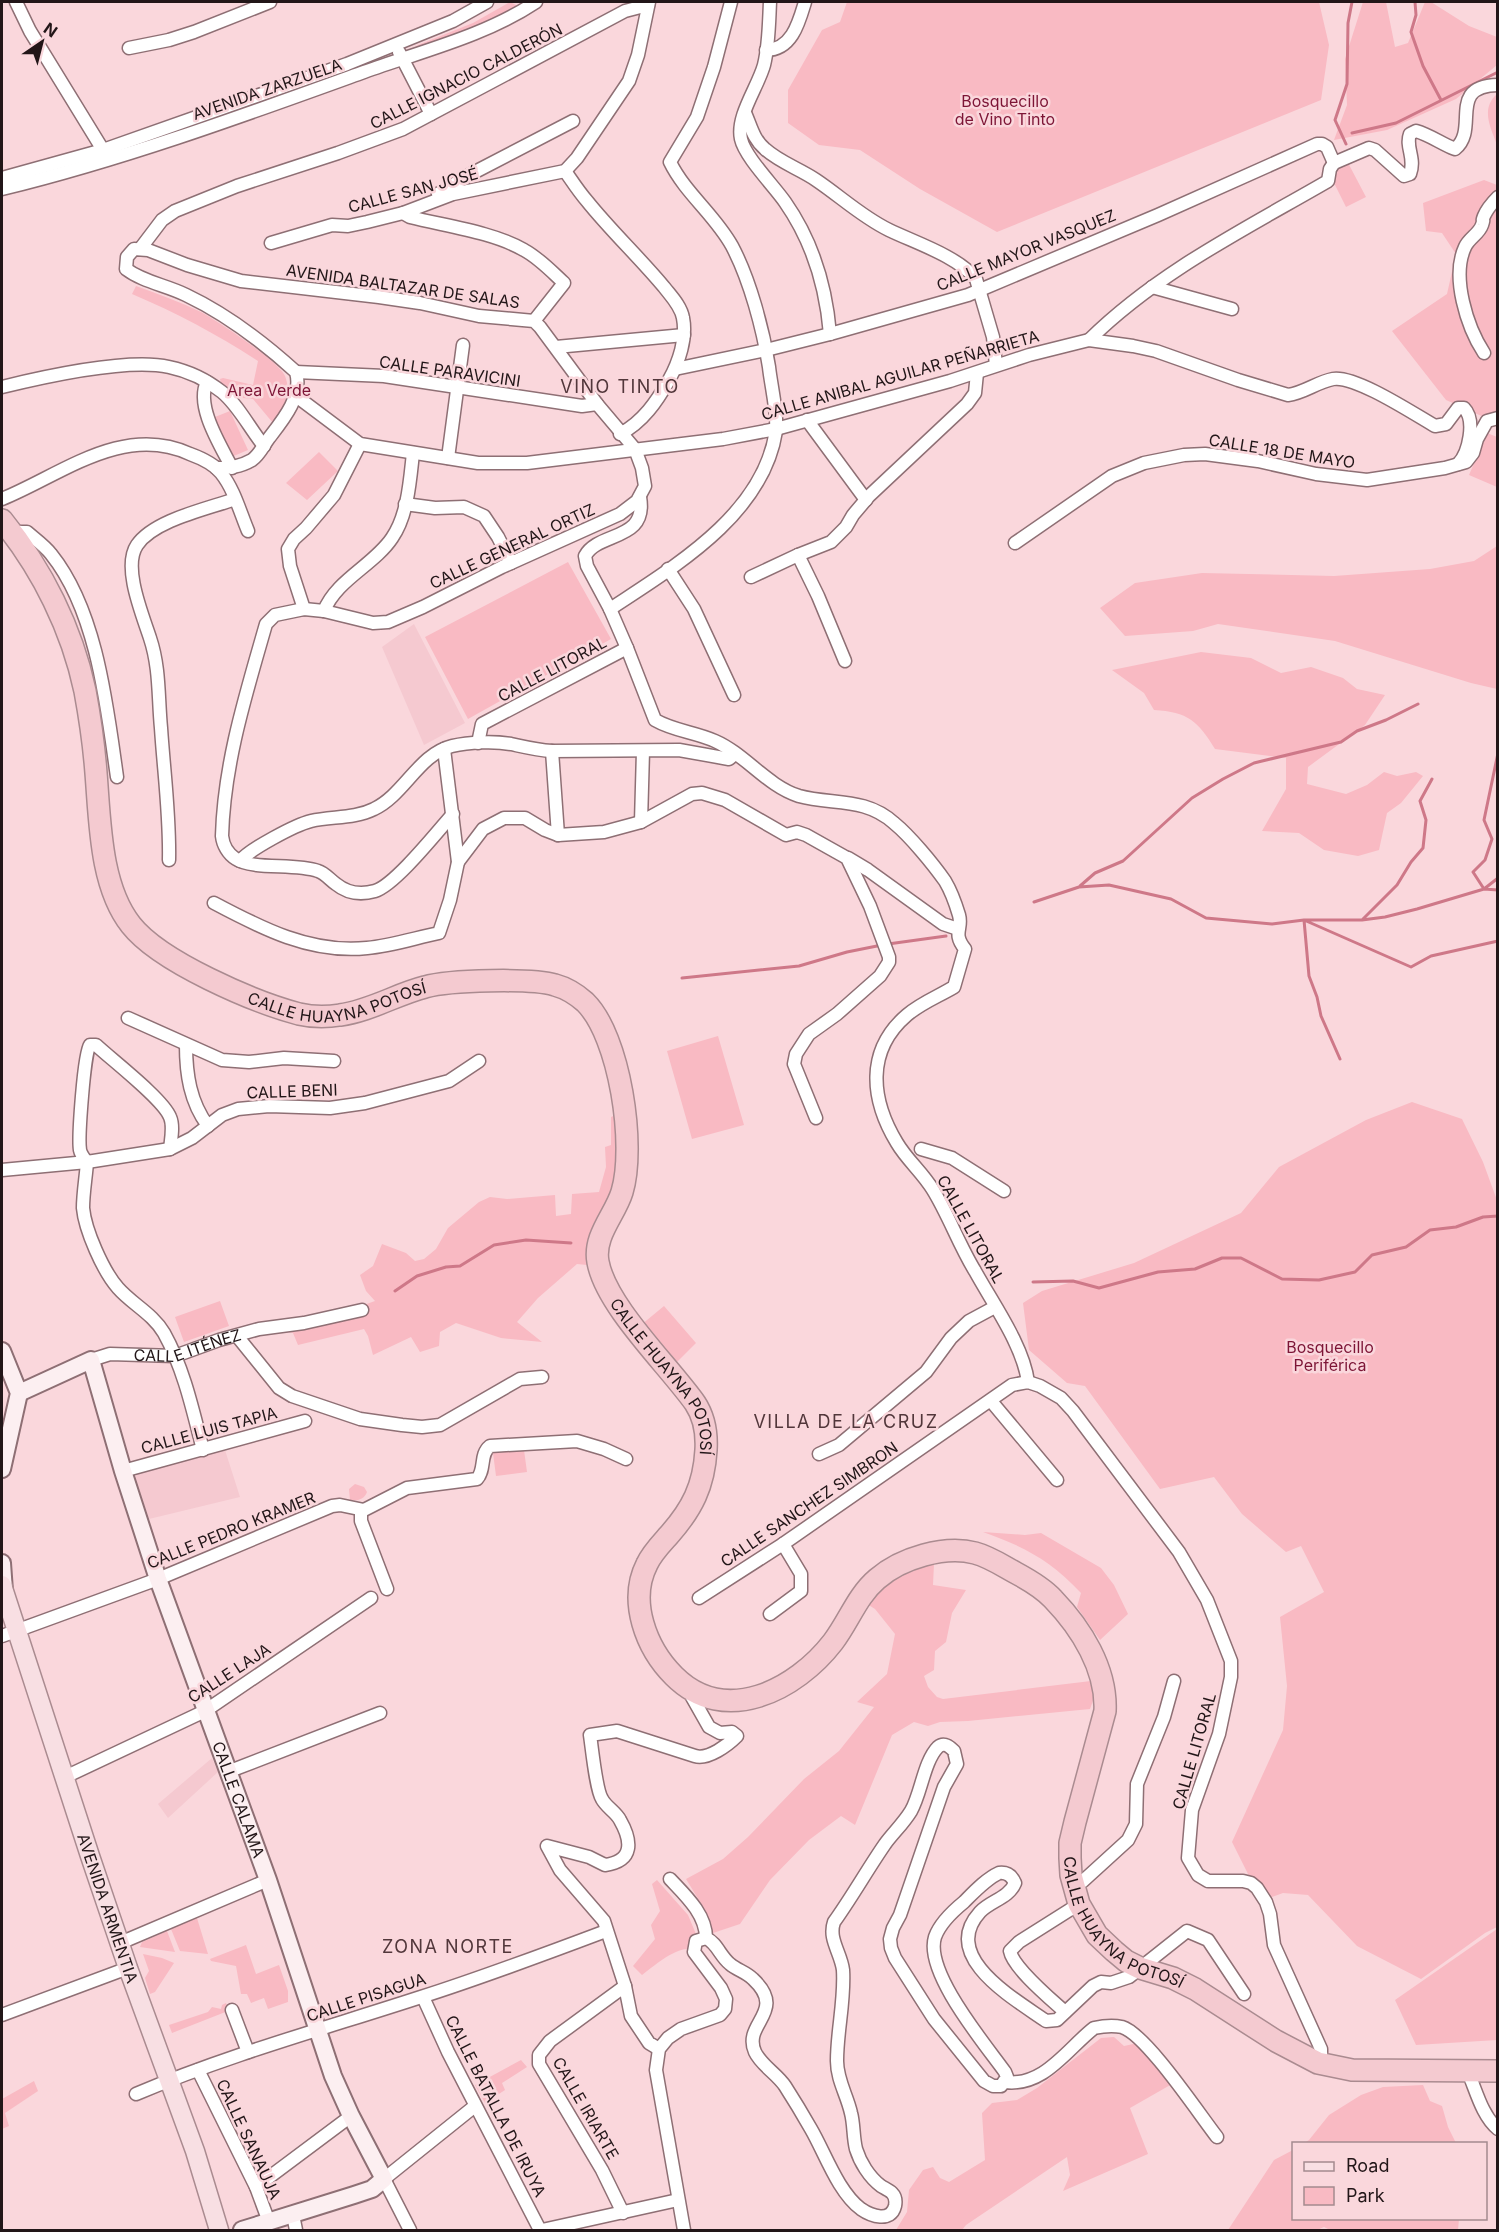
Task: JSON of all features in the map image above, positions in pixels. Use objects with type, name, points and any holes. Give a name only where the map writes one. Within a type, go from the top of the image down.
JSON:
[{"type":"highway","name":"CALLE HUAYNA POTOSÍ","points":[[7,526],[32,561],[49,591],[71,642],[85,690],[96,770],[100,823],[115,900],[133,928],[148,943],[196,972],[252,998],[299,1014],[327,1016],[348,1014],[427,986],[484,981],[540,982],[553,984],[574,993],[602,1024],[618,1078],[627,1119],[628,1140],[624,1187],[600,1239],[597,1252],[598,1263],[610,1293],[625,1316],[700,1410],[707,1432],[705,1470],[699,1491],[684,1515],[648,1562],[642,1575],[640,1596],[642,1622],[649,1641],[667,1669],[684,1685],[707,1697],[742,1700],[775,1690],[787,1684],[807,1668],[831,1644],[854,1607],[876,1580],[886,1572],[930,1554],[958,1551],[977,1553],[996,1562],[1040,1587],[1068,1616],[1091,1652],[1105,1694],[1102,1725],[1070,1843],[1072,1883],[1079,1904],[1097,1935],[1126,1961],[1140,1968],[1173,1978],[1195,1989],[1317,2063],[1352,2070],[1497,2071]]},
{"type":"main road","points":[[2,1351],[19,1393],[2,1469]]},
{"type":"main road","name":"CALLE ITÉNEZ","points":[[19,1393],[91,1360]]},
{"type":"main road","name":"CALLE CALAMA","points":[[91,1360],[123,1471],[158,1579],[205,1711],[230,1771],[333,2076],[384,2179]]},
{"type":"main road","points":[[2,1563],[3,1588]]},
{"type":"main road","name":"AVENIDA ARMENTIA","points":[[3,1588],[9,1633],[65,1778],[128,1968],[195,2151],[219,2230]]},
{"type":"main road","points":[[242,2230],[269,2222],[295,2223],[372,2188],[384,2179]]},
{"type":"street","points":[[16,2],[30,31],[103,150]]},
{"type":"street","points":[[129,48],[194,32],[270,2]]},
{"type":"street","name":"AVENIDA ZARZUELA","points":[[3,181],[103,150],[267,93],[396,45],[453,21],[487,2]]},
{"type":"street","name":"AVENIDA ZARZUELA","points":[[3,181],[70,172],[210,127],[461,39],[520,6],[536,2]]},
{"type":"street","points":[[610,609],[668,569],[725,523],[757,484],[776,429],[766,350],[745,274],[732,246],[717,222],[676,175],[670,162],[697,117],[714,67],[730,2]]},
{"type":"street","points":[[770,2],[763,66],[741,126],[741,139],[745,148],[786,202],[809,242],[822,277],[830,334]]},
{"type":"street","points":[[766,50],[780,47],[792,37],[805,2]]},
{"type":"street","points":[[627,648],[610,609],[587,566],[585,556],[590,548],[629,529],[641,514],[640,498],[645,486],[645,478],[635,449],[620,434],[635,424],[658,400],[675,369],[684,335],[684,320],[676,303],[640,258],[587,202],[565,171],[577,158],[629,81],[638,55],[649,3]]},
{"type":"street","name":"CALLE IGNACIO CALDERÓN","points":[[140,249],[162,219],[175,211],[229,189],[380,139],[403,129],[625,11],[649,3]]},
{"type":"street","points":[[396,45],[401,59],[431,114]]},
{"type":"street","points":[[1089,340],[1152,286],[1202,254],[1328,181],[1330,169],[1334,163],[1369,148],[1375,150],[1404,176],[1410,174],[1413,159],[1408,139],[1410,134],[1416,131],[1455,149],[1462,144],[1465,135],[1467,100],[1472,92],[1497,85]]},
{"type":"street","points":[[745,113],[752,134],[772,155],[815,179],[883,227],[957,261],[976,279],[993,337],[996,365]]},
{"type":"street","points":[[436,200],[440,193],[471,174],[573,121]]},
{"type":"street","name":"CALLE MAYOR VASQUEZ","points":[[675,369],[830,334],[968,295],[1158,215],[1317,144],[1327,147],[1334,163]]},
{"type":"street","name":"CALLE SAN JOSÉ","points":[[271,243],[332,225],[367,222],[403,213],[436,200],[478,188],[565,171]]},
{"type":"street","points":[[1484,353],[1476,341],[1466,314],[1461,289],[1461,258],[1497,197]]},
{"type":"street","points":[[403,213],[410,217],[489,237],[522,248],[533,256],[564,283],[534,321]]},
{"type":"street","points":[[140,249],[134,249],[127,256],[126,269],[135,276],[184,294],[226,318],[258,339],[296,372],[298,384],[296,396],[279,426],[258,455],[232,468],[216,468]]},
{"type":"street","name":"AVENIDA BALTAZAR DE SALAS","points":[[140,249],[241,280],[420,303],[479,316],[534,321],[620,434]]},
{"type":"street","points":[[1152,286],[1232,309]]},
{"type":"street","points":[[556,347],[684,335]]},
{"type":"street","name":"CALLE ANIBAL AGUILAR PEÑARRIETA","points":[[296,396],[360,444],[478,463],[527,463],[723,439],[776,429],[977,374],[996,365],[1089,340],[1156,351],[1288,395],[1332,379],[1341,379],[1374,391],[1435,426],[1446,424],[1458,408],[1464,408],[1470,417],[1469,443],[1466,453],[1458,464]]},
{"type":"street","points":[[448,458],[463,345]]},
{"type":"street","points":[[2,387],[72,373],[126,366],[166,366],[185,371],[224,394],[264,446]]},
{"type":"street","name":"CALLE PARAVICINI","points":[[296,372],[384,376],[582,406],[597,404]]},
{"type":"street","points":[[751,578],[831,542],[846,527],[866,500],[967,404],[975,393],[977,374]]},
{"type":"street","points":[[207,382],[204,391],[208,416],[232,468]]},
{"type":"street","points":[[1458,464],[1466,462],[1473,453],[1487,421],[1497,418]]},
{"type":"street","points":[[807,420],[866,500]]},
{"type":"street","points":[[304,609],[290,566],[288,549],[294,539],[334,495],[360,444]]},
{"type":"street","points":[[2,499],[95,455],[133,446],[159,445],[196,456],[216,468],[228,483],[248,531]]},
{"type":"street","points":[[324,611],[330,598],[393,537],[401,521],[405,504],[412,453]]},
{"type":"street","name":"CALLE 18 DE MAYO","points":[[1015,543],[1112,476],[1128,468],[1165,458],[1204,454],[1258,461],[1316,474],[1358,480],[1445,468],[1458,464]]},
{"type":"street","name":"CALLE GENERAL ORTIZ","points":[[240,861],[225,848],[222,836],[226,780],[242,707],[266,624],[275,615],[304,609],[324,611],[373,623],[388,622],[620,514],[640,498]]},
{"type":"street","points":[[169,860],[169,814],[160,726],[157,664],[134,592],[133,554],[137,545],[151,532],[166,524],[235,499]]},
{"type":"street","points":[[405,504],[435,508],[464,507],[484,516],[511,563]]},
{"type":"street","points":[[7,526],[27,532],[51,553],[71,585],[87,625],[104,686],[117,777]]},
{"type":"street","points":[[798,555],[845,661]]},
{"type":"street","points":[[668,569],[694,609],[734,695]]},
{"type":"street","name":"CALLE LITORAL","points":[[478,743],[482,724],[627,648],[655,720],[679,731],[691,732],[716,741],[774,782],[798,795],[849,802],[882,814],[894,823],[946,883],[960,918],[958,937],[965,949],[954,987],[918,1006],[906,1016],[881,1054],[875,1086],[883,1118],[907,1158],[932,1188],[1018,1352],[1028,1382],[1050,1390],[1073,1411],[1179,1552],[1207,1600],[1231,1661],[1231,1677],[1219,1734],[1192,1810],[1188,1858],[1198,1875],[1208,1881],[1251,1883],[1266,1902],[1273,1929],[1274,1945],[1320,2049],[1321,2056],[1317,2063]]},
{"type":"street","points":[[240,861],[249,852],[303,823],[362,814],[378,807],[433,756],[444,749],[478,743],[510,744],[532,750],[552,751],[679,750],[729,759],[735,754]]},
{"type":"street","points":[[214,903],[292,940],[320,946],[366,948],[439,933],[450,900],[458,862],[444,749]]},
{"type":"street","points":[[552,751],[558,835]]},
{"type":"street","points":[[641,822],[643,751]]},
{"type":"street","points":[[458,862],[483,829],[504,818],[525,818],[558,835],[604,832],[641,822],[692,794],[702,793],[725,800],[786,835],[797,832],[806,835],[868,870],[943,924],[958,929]]},
{"type":"street","points":[[240,861],[319,871],[336,885],[352,893],[375,891],[389,884],[399,875],[453,814]]},
{"type":"street","points":[[816,1118],[794,1064],[801,1043],[813,1030],[837,1014],[880,976],[890,957],[870,906],[846,858]]},
{"type":"street","points":[[128,1018],[222,1060],[232,1062],[284,1058],[334,1061]]},
{"type":"street","points":[[170,1149],[172,1129],[167,1112],[141,1085],[93,1044],[87,1050],[84,1062],[80,1153],[87,1162],[83,1210],[104,1268],[118,1288],[156,1322],[175,1356],[192,1406],[203,1450]]},
{"type":"street","points":[[186,1045],[186,1070],[192,1093],[199,1114],[208,1126]]},
{"type":"street","name":"CALLE BENI","points":[[2,1170],[87,1162],[170,1149],[192,1138],[222,1115],[250,1107],[330,1108],[365,1103],[449,1081],[479,1061]]},
{"type":"street","points":[[921,1149],[952,1158],[1004,1191]]},
{"type":"street","points":[[819,1454],[839,1445],[926,1372],[951,1338],[969,1321],[995,1307]]},
{"type":"street","name":"CALLE ITÉNEZ","points":[[91,1360],[110,1354],[175,1356],[259,1329],[304,1323],[362,1310]]},
{"type":"street","points":[[237,1336],[279,1388],[292,1396],[360,1419],[402,1425],[422,1427],[440,1425],[520,1379],[542,1377]]},
{"type":"street","name":"CALLE SANCHEZ SIMBRON","points":[[699,1598],[783,1544],[1012,1385],[1028,1382]]},
{"type":"street","points":[[991,1401],[1057,1480]]},
{"type":"street","name":"CALLE LUIS TAPIA","points":[[123,1471],[305,1421]]},
{"type":"street","points":[[387,1589],[361,1521],[361,1510],[368,1509],[392,1494],[407,1488],[478,1479],[482,1472],[483,1454],[490,1446],[577,1441],[604,1449],[626,1459]]},
{"type":"street","name":"CALLE PEDRO KRAMER","points":[[9,1633],[158,1579],[332,1506],[340,1505],[361,1510]]},
{"type":"street","points":[[770,1614],[801,1591],[801,1574],[783,1544]]},
{"type":"street","name":"CALLE LAJA","points":[[65,1778],[205,1711],[371,1598]]},
{"type":"street","points":[[1072,1883],[1083,1881],[1128,1840],[1133,1832],[1136,1824],[1137,1784],[1164,1718],[1174,1681]]},
{"type":"street","points":[[659,2049],[649,2043],[631,2016],[625,1986],[604,1922],[560,1870],[547,1846],[589,1857],[605,1864],[622,1860],[629,1846],[620,1820],[601,1799],[590,1735],[617,1731],[695,1756],[706,1757],[728,1745],[737,1736],[732,1732],[720,1733],[709,1727],[692,1697],[694,1691]]},
{"type":"street","points":[[230,1771],[380,1713]]},
{"type":"street","points":[[684,2230],[656,2070],[659,2049],[668,2038],[681,2029],[720,2015],[725,2009],[726,1999],[721,1988],[694,1952],[696,1941],[705,1938],[713,1942],[724,1959],[751,1977],[759,1986],[767,2002],[767,2009],[753,2036],[754,2051],[784,2085],[850,2198],[860,2208],[878,2217],[889,2214],[895,2207],[895,2197],[872,2178],[856,2150],[852,2114],[838,2072],[843,1975],[841,1960],[831,1932],[834,1922],[887,1842],[904,1823],[937,1748],[946,1745],[956,1755],[957,1764],[944,1787],[902,1909],[893,1928],[891,1948],[901,1969],[934,2019],[984,2081],[993,2086],[1001,2086],[1007,2077],[964,2018],[945,1986],[933,1949],[935,1937],[951,1914],[994,1875],[1005,1873],[1011,1876],[1015,1883],[1007,1894],[984,1908],[970,1925],[967,1937],[971,1953],[993,1983],[1046,2021],[1057,2020],[1093,1986],[1101,1982],[1111,1983],[1129,1977],[1188,1931],[1208,1940],[1244,1994]]},
{"type":"street","points":[[670,1879],[699,1915],[706,1932],[705,1938]]},
{"type":"street","points":[[120,1943],[268,1880]]},
{"type":"street","points":[[1065,2012],[1019,1967],[1010,1952],[1019,1942],[1079,1904]]},
{"type":"street","name":"CALLE PISAGUA","points":[[136,2094],[248,2052],[423,1997],[606,1931]]},
{"type":"street","points":[[2,2016],[128,1968]]},
{"type":"street","name":"CALLE IRIARTE","points":[[622,2213],[602,2170],[539,2064],[539,2055],[550,2042],[625,1986]]},
{"type":"street","name":"CALLE BATALLA DE IRUYA","points":[[423,1997],[475,2106],[541,2230]]},
{"type":"street","points":[[232,2010],[248,2052]]},
{"type":"street","points":[[1005,2082],[1015,2083],[1033,2078],[1049,2069],[1094,2028],[1122,2027],[1154,2055],[1217,2137]]},
{"type":"street","name":"CALLE SANAUJA","points":[[198,2070],[256,2187],[269,2222]]},
{"type":"street","points":[[1468,2072],[1486,2113],[1497,2129]]},
{"type":"street","points":[[384,2179],[475,2106]]},
{"type":"street","points":[[256,2187],[351,2116]]},
{"type":"street","name":"CALLE CALAMA","points":[[384,2179],[410,2230]]},
{"type":"street","points":[[541,2230],[678,2200]]},
{"type":"shaded area","points":[[414,624],[465,723],[424,745],[382,647]]},
{"type":"shaded area","points":[[225,1450],[240,1497],[149,1519],[135,1478],[138,1472]]},
{"type":"shaded area","points":[[212,1758],[218,1772],[168,1818],[158,1804]]},
{"type":"green space","points":[[510,2],[516,5],[517,10],[503,20],[411,50],[473,23]]},
{"type":"green space","name":"Bosquecillo de Vino Tinto","points":[[847,2],[1319,2],[1329,45],[1321,100],[997,232],[920,189],[860,150],[819,145],[788,123],[788,90],[822,30],[840,22]]},
{"type":"green space","points":[[1363,2],[1386,2],[1395,47],[1408,43],[1425,2],[1431,2],[1469,26],[1497,37],[1497,65],[1456,99],[1387,130],[1334,140],[1347,105],[1345,59]]},
{"type":"green space","points":[[1497,94],[1497,145],[1488,119],[1488,112]]},
{"type":"green space","points":[[1346,159],[1366,197],[1346,207],[1327,169]]},
{"type":"green space","points":[[1484,180],[1497,185],[1497,423],[1446,400],[1392,331],[1447,294],[1456,254],[1442,233],[1426,231],[1423,203]]},
{"type":"green space","name":"Area Verde","points":[[136,286],[177,301],[220,323],[281,370],[287,382],[287,395],[273,423],[253,399],[243,398],[221,383],[220,379],[253,385],[258,361],[197,325],[132,294]]},
{"type":"green space","points":[[230,411],[248,450],[229,458],[210,419]]},
{"type":"green space","points":[[1487,433],[1497,437],[1497,487],[1469,475]]},
{"type":"green space","points":[[319,452],[338,471],[307,500],[286,483]]},
{"type":"green space","points":[[1497,546],[1497,689],[1335,641],[1218,624],[1193,631],[1125,636],[1100,608],[1135,583],[1202,573],[1334,576],[1430,569],[1474,561]]},
{"type":"green space","points":[[568,562],[611,639],[468,719],[425,637]]},
{"type":"green space","points":[[1201,652],[1251,658],[1281,673],[1311,667],[1343,678],[1357,689],[1385,695],[1365,725],[1308,767],[1307,784],[1346,794],[1367,785],[1384,772],[1397,776],[1416,772],[1423,776],[1401,803],[1387,813],[1379,850],[1358,856],[1324,850],[1299,833],[1262,831],[1286,789],[1286,758],[1215,749],[1203,731],[1191,720],[1175,713],[1154,710],[1144,693],[1112,670]]},
{"type":"green space","points":[[718,1036],[744,1125],[692,1139],[667,1051]]},
{"type":"green space","name":"Bosquecillo Periférica","points":[[1412,1102],[1462,1119],[1483,1162],[1498,1203],[1497,1927],[1485,1933],[1421,1979],[1357,1946],[1308,1895],[1283,1893],[1264,1900],[1232,1842],[1283,1730],[1287,1686],[1280,1617],[1324,1592],[1301,1546],[1286,1552],[1242,1514],[1214,1477],[1160,1489],[1085,1386],[1067,1383],[1029,1350],[1023,1303],[1042,1291],[1134,1263],[1241,1213],[1279,1167],[1366,1120]]},
{"type":"green space","points":[[618,1114],[620,1167],[608,1202],[591,1232],[587,1246],[587,1265],[577,1264],[538,1298],[517,1322],[542,1342],[501,1338],[456,1323],[440,1332],[439,1346],[420,1352],[411,1337],[373,1355],[364,1329],[298,1345],[293,1333],[268,1327],[327,1318],[375,1301],[366,1291],[360,1275],[373,1266],[382,1244],[406,1253],[415,1261],[424,1259],[436,1249],[448,1228],[479,1202],[490,1197],[507,1199],[555,1195],[556,1216],[571,1214],[572,1194],[599,1192],[606,1167],[605,1147],[611,1145],[611,1117]]},
{"type":"green space","points":[[220,1301],[229,1326],[184,1342],[175,1317]]},
{"type":"green space","points":[[664,1306],[696,1343],[675,1364],[641,1325]]},
{"type":"green space","points":[[524,1450],[527,1472],[496,1476],[493,1453]]},
{"type":"green space","points":[[355,1484],[364,1487],[367,1492],[360,1499],[350,1500],[349,1489]]},
{"type":"green space","points":[[983,1532],[1025,1535],[1041,1533],[1101,1568],[1114,1585],[1128,1614],[1100,1640],[1077,1607],[1081,1593],[1070,1582],[1036,1556],[1012,1543]]},
{"type":"green space","points":[[934,1564],[933,1585],[966,1590],[952,1613],[946,1642],[935,1651],[934,1670],[924,1676],[928,1687],[937,1697],[943,1699],[1091,1681],[1095,1695],[1090,1709],[940,1722],[928,1726],[914,1722],[892,1735],[855,1825],[841,1816],[809,1840],[770,1880],[740,1924],[713,1933],[705,1910],[686,1879],[723,1859],[748,1837],[804,1779],[839,1751],[874,1707],[857,1702],[887,1674],[895,1634],[875,1609],[867,1604],[905,1572]]},
{"type":"green space","points":[[657,1880],[688,1915],[696,1934],[687,1949],[669,1955],[642,1975],[633,1966],[655,1939],[651,1925],[660,1911],[652,1884]]},
{"type":"green space","points":[[197,1918],[208,1954],[180,1951],[171,1929]]},
{"type":"green space","points":[[1497,1929],[1497,2040],[1416,2045],[1395,2000]]},
{"type":"green space","points":[[167,1931],[175,1952],[140,1947],[142,1942]]},
{"type":"green space","points":[[246,1945],[256,1974],[279,1965],[288,1991],[288,2002],[268,2009],[264,1998],[251,2003],[247,1994],[241,1994],[236,1966],[210,1959]]},
{"type":"green space","points":[[143,1954],[174,1963],[155,1992],[150,1994],[145,1978],[149,1971]]},
{"type":"green space","points":[[226,2003],[228,2011],[172,2033],[169,2025],[208,2012],[212,2007],[221,2009]]},
{"type":"green space","points":[[1114,2037],[1124,2046],[1138,2043],[1172,2084],[1130,2108],[1148,2154],[1063,2191],[1070,2175],[1067,2157],[966,2225],[962,2230],[896,2230],[907,2212],[909,2190],[923,2170],[933,2167],[940,2178],[949,2182],[985,2160],[982,2113],[992,2103],[1017,2100],[1037,2088],[1101,2038]]},
{"type":"green space","points":[[521,2060],[527,2067],[502,2083],[505,2090],[485,2103],[475,2085]]},
{"type":"green space","points":[[34,2081],[38,2091],[5,2113],[9,2126],[2,2129],[2,2099]]},
{"type":"green space","points":[[1423,2085],[1430,2101],[1442,2106],[1456,2142],[1306,2142],[1329,2115],[1361,2095],[1383,2087]]},
{"type":"green space","points":[[1292,2151],[1292,2220],[1459,2220],[1458,2230],[1330,2230],[1324,2227],[1317,2230],[1228,2230],[1274,2160]]},
{"type":"waterway","points":[[1346,144],[1335,120],[1347,84],[1348,23],[1352,2]]},
{"type":"waterway","points":[[1415,2],[1416,15],[1411,32],[1423,66],[1441,100]]},
{"type":"waterway","points":[[1352,133],[1396,123],[1498,72]]},
{"type":"waterway","points":[[1080,886],[1095,873],[1123,861],[1192,798],[1223,779],[1254,763],[1341,742],[1357,731],[1418,704]]},
{"type":"waterway","points":[[1498,753],[1484,820],[1492,839],[1485,860],[1473,872],[1484,889],[1498,890]]},
{"type":"waterway","points":[[1363,919],[1397,885],[1423,848],[1426,820],[1420,801],[1432,779]]},
{"type":"waterway","points":[[1034,902],[1079,887],[1109,885],[1171,899],[1206,918],[1272,924],[1304,920],[1362,920],[1417,909],[1484,889],[1498,878]]},
{"type":"waterway","points":[[1340,1059],[1321,1016],[1309,976],[1304,920],[1411,967],[1431,956],[1498,941]]},
{"type":"waterway","points":[[888,944],[946,936]]},
{"type":"waterway","points":[[682,978],[799,966],[882,945]]},
{"type":"waterway","points":[[1033,1282],[1073,1281],[1099,1288],[1158,1272],[1195,1269],[1222,1258],[1241,1258],[1282,1279],[1319,1280],[1355,1272],[1372,1255],[1406,1247],[1430,1230],[1456,1227],[1483,1217],[1498,1216]]},
{"type":"waterway","points":[[395,1291],[417,1276],[446,1267],[460,1266],[494,1245],[526,1240],[571,1243]]},
{"type":"district","name":"VINO TINTO","points":[[620,386]]},
{"type":"district","name":"VILLA DE LA CRUZ","points":[[846,1421]]},
{"type":"district","name":"ZONA NORTE","points":[[448,1946]]}]
